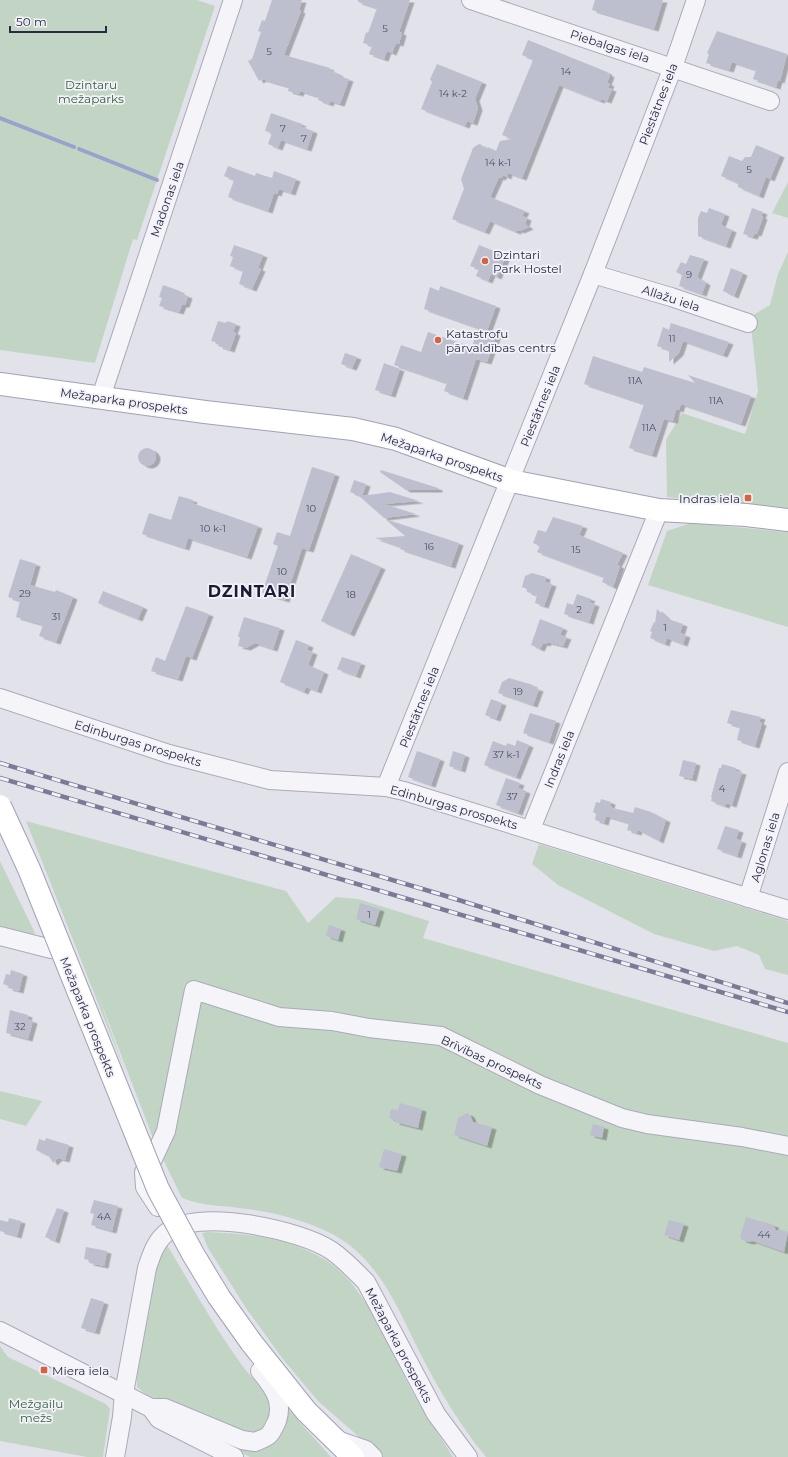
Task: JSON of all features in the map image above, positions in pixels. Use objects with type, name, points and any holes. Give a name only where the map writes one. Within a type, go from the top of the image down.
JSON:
[{"type":"main road","name":"Mežaparka prospekts","points":[[0,384],[352,429],[396,439],[511,481],[659,510],[788,520]]},
{"type":"main road","name":"Mežaparka prospekts","points":[[0,806],[29,869],[158,1189],[200,1267],[219,1297],[279,1379],[332,1438],[353,1457]]},
{"type":"street","name":"Madonas iela","points":[[101,397],[233,0]]},
{"type":"street","name":"Piebalgas iela","points":[[471,0],[770,101]]},
{"type":"street","name":"Piestātnes iela","points":[[386,787],[511,481],[593,274],[673,67],[696,0]]},
{"type":"street","name":"Allažu iela","points":[[593,274],[671,297],[748,323]]},
{"type":"street","name":"Indras iela","points":[[531,829],[659,510]]},
{"type":"street","name":"Edinburgas prospekts","points":[[0,698],[169,754],[270,780],[386,787],[404,791],[531,829],[788,910]]},
{"type":"street","name":"Aglonas iela","points":[[748,898],[788,772]]},
{"type":"street","points":[[0,936],[51,949]]},
{"type":"street","name":"Brīvības prospekts","points":[[166,1233],[158,1207],[145,1187],[144,1172],[155,1155],[166,1130],[194,990],[279,1017],[332,1021],[369,1028],[441,1036],[540,1084],[622,1118],[647,1124],[742,1137],[788,1146]]},
{"type":"street","name":"Mežaparka prospekts","points":[[166,1233],[184,1225],[200,1223],[243,1223],[269,1227],[293,1234],[331,1250],[366,1282],[436,1414],[468,1457]]},
{"type":"street","points":[[115,1457],[122,1417],[124,1393],[147,1268],[154,1249],[166,1233]]},
{"type":"street","points":[[0,1331],[124,1393],[151,1408],[159,1419],[234,1457]]},
{"type":"street","name":"Mežaparka prospekts","points":[[151,1408],[165,1408],[242,1440],[255,1442],[269,1435],[276,1423],[280,1411],[279,1400],[274,1389],[254,1363],[251,1342]]},
{"type":"street","name":"Mežaparka prospekts","points":[[332,1438],[366,1450],[373,1457]]},
{"type":"green space","name":"Dzintaru mežaparks","points":[[0,0],[197,0],[215,6],[137,240],[133,239],[95,363],[0,350]]},
{"type":"green space","points":[[788,182],[788,218],[772,213]]},
{"type":"green space","points":[[788,252],[788,510],[667,497],[666,440],[682,413],[745,434],[758,391],[750,317],[770,305],[778,274]]},
{"type":"green space","points":[[691,523],[788,532],[788,627],[648,585],[667,531]]},
{"type":"green space","points":[[26,821],[286,891],[308,923],[336,897],[358,899],[429,921],[423,938],[788,1043],[788,1457],[486,1457],[459,1421],[443,1395],[384,1284],[373,1268],[344,1241],[316,1226],[283,1216],[250,1209],[203,1204],[182,1198],[155,1143],[96,990],[128,1079]]},
{"type":"green space","points":[[539,844],[788,921],[788,975],[765,969],[759,955],[737,946],[714,951],[654,934],[558,885],[532,864]]},
{"type":"green space","points":[[0,861],[35,933],[20,940],[0,933]]},
{"type":"green space","points":[[0,1091],[42,1101],[26,1126],[0,1119]]},
{"type":"green space","points":[[208,1232],[253,1235],[280,1241],[308,1251],[322,1258],[338,1269],[352,1284],[365,1302],[377,1322],[417,1400],[453,1457],[382,1457],[318,1401],[282,1358],[246,1308],[208,1248],[202,1233]]},
{"type":"green space","points":[[167,1245],[221,1335],[269,1400],[274,1414],[261,1432],[247,1436],[147,1395],[137,1387],[137,1370],[158,1255]]},
{"type":"green space","name":"Mežgaiļu mežs","points":[[0,1346],[8,1357],[106,1404],[110,1409],[103,1457],[87,1457],[0,1441]]},
{"type":"green space","points":[[287,1408],[331,1457],[250,1457],[171,1418],[247,1448],[263,1448],[278,1436],[284,1427]]},
{"type":"building","points":[[272,0],[302,0],[299,10],[301,11],[284,55],[330,68],[329,70],[339,74],[338,76],[349,79],[340,104],[330,101],[329,104],[318,100],[319,97],[300,91],[299,94],[288,91],[289,87],[262,79],[259,81],[248,61],[252,59],[261,32],[258,31],[262,20],[265,21]]},
{"type":"building","points":[[358,0],[410,0],[399,32],[402,33],[399,44],[396,43],[392,53],[387,51],[384,59],[369,54],[372,46],[363,43],[366,32],[368,33],[377,8],[358,2]]},
{"type":"building","points":[[595,0],[663,0],[654,29],[592,10]]},
{"type":"building","points":[[717,31],[787,54],[780,81],[778,80],[776,87],[753,79],[756,70],[732,62],[729,70],[706,63],[709,54],[707,53]]},
{"type":"building","points":[[528,40],[607,72],[610,75],[607,83],[610,84],[608,88],[612,89],[607,101],[601,99],[600,101],[559,85],[522,178],[508,173],[507,177],[503,175],[501,178],[499,177],[490,197],[525,211],[522,216],[527,218],[525,224],[529,227],[516,232],[490,221],[485,232],[452,219],[464,189],[461,179],[473,148],[480,144],[487,149],[488,147],[496,151],[500,141],[512,139],[502,135],[533,60],[522,55]]},
{"type":"building","points":[[437,64],[482,82],[475,99],[478,108],[473,123],[467,121],[465,126],[421,109],[432,82],[430,79]]},
{"type":"building","points":[[271,113],[302,124],[300,126],[313,131],[307,149],[281,140],[278,148],[268,144],[272,133],[265,131]]},
{"type":"building","points":[[756,145],[780,155],[770,179],[766,177],[759,196],[738,187],[738,183],[721,176],[729,156],[742,161],[745,157],[751,157]]},
{"type":"building","points":[[228,166],[255,176],[256,173],[272,178],[274,171],[296,179],[291,193],[279,189],[277,194],[274,193],[268,211],[228,197],[234,180],[224,176]]},
{"type":"building","points":[[709,208],[725,214],[721,225],[732,230],[726,246],[698,236],[698,218],[701,211],[707,213]]},
{"type":"building","points":[[752,208],[763,212],[761,216],[763,217],[757,234],[755,233],[753,237],[743,234]]},
{"type":"building","points":[[234,245],[263,255],[258,268],[261,269],[252,289],[239,284],[243,271],[230,266],[233,257],[230,256]]},
{"type":"building","points":[[479,245],[506,256],[497,277],[491,274],[488,281],[476,276],[479,269],[470,266]]},
{"type":"building","points":[[690,255],[704,259],[697,277],[706,283],[702,294],[679,286],[682,275],[676,272],[681,262],[686,264]]},
{"type":"building","points":[[731,268],[743,273],[734,296],[723,291]]},
{"type":"building","points":[[163,285],[180,291],[180,293],[188,296],[185,305],[182,305],[179,312],[159,306],[162,298],[159,297]]},
{"type":"building","name":"Katastrofu pārvaldības centrs","points":[[440,286],[496,306],[487,331],[497,334],[487,362],[476,359],[463,398],[444,391],[447,383],[394,365],[401,345],[421,352],[428,332],[472,347],[478,328],[424,309],[430,287],[439,291]]},
{"type":"building","points":[[218,321],[226,323],[227,321],[236,324],[233,332],[236,333],[230,350],[218,346],[219,343],[211,341]]},
{"type":"building","points":[[671,323],[729,342],[723,355],[683,341],[679,353],[669,362],[669,350],[657,346],[663,327],[669,330]]},
{"type":"building","points":[[345,353],[357,357],[352,368],[341,364]]},
{"type":"building","points":[[593,356],[642,372],[644,367],[695,383],[688,375],[751,396],[741,424],[681,404],[679,410],[676,409],[673,421],[664,419],[652,455],[629,448],[644,404],[584,384]]},
{"type":"building","points":[[384,363],[400,369],[391,395],[375,390]]},
{"type":"building","points":[[143,448],[151,448],[156,453],[154,464],[151,466],[143,466],[138,461],[138,453]]},
{"type":"building","points":[[312,467],[335,474],[309,550],[302,548],[285,600],[262,593],[278,546],[273,544],[277,532],[290,536]]},
{"type":"building","points":[[381,470],[438,488],[438,490],[406,490],[380,472]]},
{"type":"building","points":[[354,480],[366,484],[362,496],[390,492],[419,501],[384,504],[416,514],[384,518],[359,496],[361,496],[350,492]]},
{"type":"building","points":[[179,496],[193,500],[192,503],[258,526],[247,557],[188,538],[185,548],[142,534],[149,513],[171,520]]},
{"type":"building","points":[[553,517],[583,526],[579,535],[623,553],[617,565],[620,566],[613,587],[602,582],[604,577],[537,552],[540,546],[533,543],[538,530],[546,532]]},
{"type":"building","points":[[385,519],[459,543],[451,566],[400,549],[401,547],[375,538],[405,536]]},
{"type":"building","points":[[351,554],[381,567],[350,634],[321,621]]},
{"type":"building","points":[[20,559],[36,564],[30,585],[55,592],[56,590],[73,597],[56,642],[39,636],[43,625],[16,617],[20,601],[8,597]]},
{"type":"building","points":[[532,573],[546,577],[545,582],[552,584],[544,606],[535,603],[537,595],[527,592],[527,589],[522,587],[525,576]]},
{"type":"building","points":[[103,591],[143,607],[138,619],[98,603]]},
{"type":"building","points":[[577,594],[591,599],[589,602],[595,604],[589,622],[564,614],[567,603],[573,605]]},
{"type":"building","points":[[186,606],[209,614],[192,658],[186,656],[178,679],[151,671],[156,657],[165,661]]},
{"type":"building","points":[[657,609],[668,619],[683,624],[680,633],[686,635],[683,644],[667,638],[665,644],[650,638],[652,632],[650,631],[654,622],[655,623]]},
{"type":"building","points":[[244,617],[280,628],[273,649],[255,643],[246,648],[238,646],[240,638],[238,636]]},
{"type":"building","points":[[540,619],[563,628],[560,635],[567,637],[563,646],[547,642],[546,644],[543,643],[540,649],[531,645]]},
{"type":"building","points":[[296,640],[309,645],[307,650],[313,652],[308,665],[324,672],[317,691],[306,687],[304,692],[280,682]]},
{"type":"building","points":[[342,657],[361,663],[356,676],[337,669]]},
{"type":"building","points":[[509,678],[533,685],[532,687],[539,689],[533,705],[498,693],[502,682]]},
{"type":"building","points":[[491,699],[502,703],[496,719],[485,715]]},
{"type":"building","points":[[731,710],[761,717],[759,722],[762,723],[755,746],[737,740],[740,727],[727,723]]},
{"type":"building","points":[[530,713],[556,721],[549,742],[523,733]]},
{"type":"building","points":[[517,740],[529,745],[516,777],[484,765],[493,741],[506,746],[507,743],[515,746]]},
{"type":"building","points":[[417,751],[440,759],[431,785],[408,777]]},
{"type":"building","points":[[453,751],[465,755],[461,770],[449,766]]},
{"type":"building","points":[[683,760],[696,763],[692,779],[679,776]]},
{"type":"building","points":[[722,764],[736,768],[736,771],[742,772],[732,805],[726,803],[725,806],[711,801],[719,768],[721,768]]},
{"type":"building","points":[[506,778],[520,783],[518,788],[526,791],[518,813],[496,805]]},
{"type":"building","points":[[601,799],[611,802],[610,806],[613,808],[633,813],[635,807],[651,812],[666,820],[659,841],[638,830],[637,833],[627,830],[629,823],[626,822],[606,816],[604,823],[595,820],[596,814],[593,812],[596,802],[600,803]]},
{"type":"building","points":[[725,826],[739,830],[736,839],[742,841],[737,856],[717,849]]},
{"type":"building","points":[[360,903],[380,909],[375,925],[356,919]]},
{"type":"building","points":[[329,925],[341,929],[338,940],[326,936]]},
{"type":"building","points":[[11,970],[23,974],[19,991],[8,988],[9,986],[3,984],[6,974],[10,975]]},
{"type":"building","points":[[10,1010],[28,1015],[27,1019],[33,1021],[28,1039],[6,1033]]},
{"type":"building","points":[[400,1103],[422,1109],[418,1128],[395,1122],[395,1120],[389,1118],[391,1109],[398,1110]]},
{"type":"building","points":[[467,1113],[470,1115],[473,1122],[492,1127],[487,1146],[454,1135],[458,1118]]},
{"type":"building","points":[[593,1124],[604,1127],[602,1138],[590,1135]]},
{"type":"building","points":[[46,1138],[69,1145],[65,1160],[58,1158],[53,1163],[49,1156],[36,1150],[39,1139],[45,1141]]},
{"type":"building","points":[[384,1149],[402,1154],[397,1171],[379,1167]]},
{"type":"building","points":[[94,1200],[118,1206],[112,1231],[91,1225],[94,1214],[90,1213]]},
{"type":"building","points":[[57,1208],[64,1210],[55,1241],[45,1237]]},
{"type":"building","points":[[746,1217],[774,1225],[776,1231],[779,1229],[788,1232],[784,1252],[753,1241],[749,1242],[742,1240],[740,1237]]},
{"type":"building","points":[[9,1218],[21,1221],[17,1236],[0,1231],[0,1220],[8,1222]]},
{"type":"building","points":[[669,1220],[684,1224],[679,1240],[664,1235]]},
{"type":"building","points":[[86,1247],[107,1251],[104,1266],[89,1263],[90,1260],[84,1259]]},
{"type":"building","points":[[91,1298],[104,1302],[95,1332],[81,1328]]},
{"type":"waterway","points":[[0,118],[74,147]]},
{"type":"waterway","points":[[79,149],[157,180]]},
{"type":"railway","points":[[0,763],[446,896],[788,1003]]},
{"type":"railway","points":[[0,778],[788,1012]]},
{"type":"place","name":"Dzintari Park Hostel","points":[[485,261]]},
{"type":"place","name":"Katastrofu pārvaldības centrs","points":[[438,340]]},
{"type":"place","name":"Indras iela","points":[[748,498]]},
{"type":"place","name":"Miera iela","points":[[44,1370]]},
{"type":"district","name":"DZINTARI","points":[[252,591]]}]
